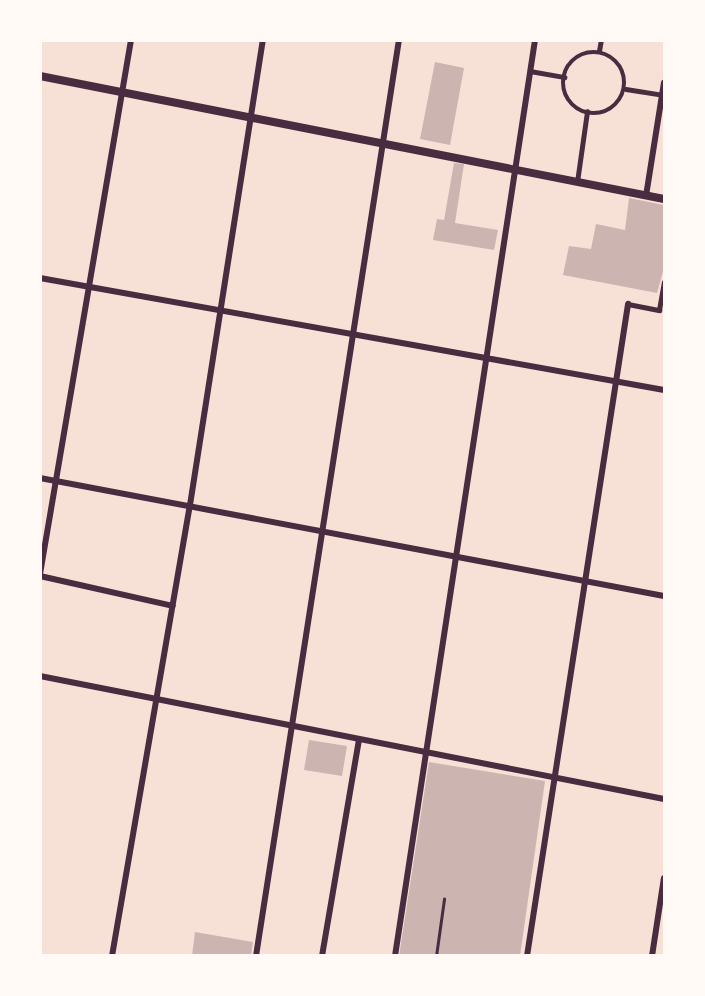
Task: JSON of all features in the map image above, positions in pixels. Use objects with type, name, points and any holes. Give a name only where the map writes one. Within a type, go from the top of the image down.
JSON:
[{"type":"street","points":[[131,40],[40,575],[172,606]]},
{"type":"street","points":[[112,956],[154,698],[190,505],[263,40]]},
{"type":"street","points":[[256,956],[323,531],[351,333],[399,40]]},
{"type":"street","points":[[395,956],[454,556],[535,40]]},
{"type":"street","points":[[599,51],[601,40]]},
{"type":"street","points":[[599,51],[617,62],[626,89],[618,103],[603,113],[587,112],[576,108],[564,93],[564,77],[573,61],[599,51]]},
{"type":"street","points":[[530,71],[564,77]]},
{"type":"street","points":[[40,76],[664,199]]},
{"type":"street","points":[[646,196],[664,82]]},
{"type":"street","points":[[626,89],[663,95]]},
{"type":"street","points":[[577,182],[587,112]]},
{"type":"street","points":[[40,279],[664,390]]},
{"type":"street","points":[[527,956],[628,304],[659,310],[664,282]]},
{"type":"street","points":[[40,478],[664,596]]},
{"type":"street","points":[[40,676],[291,728],[555,776],[664,799]]},
{"type":"street","points":[[322,956],[358,740]]},
{"type":"street","points":[[652,956],[664,878]]},
{"type":"lane","points":[[436,956],[444,899]]},
{"type":"building","points":[[435,62],[464,68],[450,145],[420,139]]},
{"type":"building","points":[[454,163],[464,164],[455,223],[498,230],[494,250],[433,240],[437,219],[444,220]]},
{"type":"building","points":[[629,198],[664,205],[664,268],[657,293],[563,275],[569,246],[591,249],[596,224],[625,230]]},
{"type":"building","points":[[309,740],[347,746],[342,776],[304,770]]},
{"type":"building","points":[[429,762],[545,781],[520,956],[399,956]]},
{"type":"building","points":[[195,932],[253,942],[251,956],[192,956]]}]
